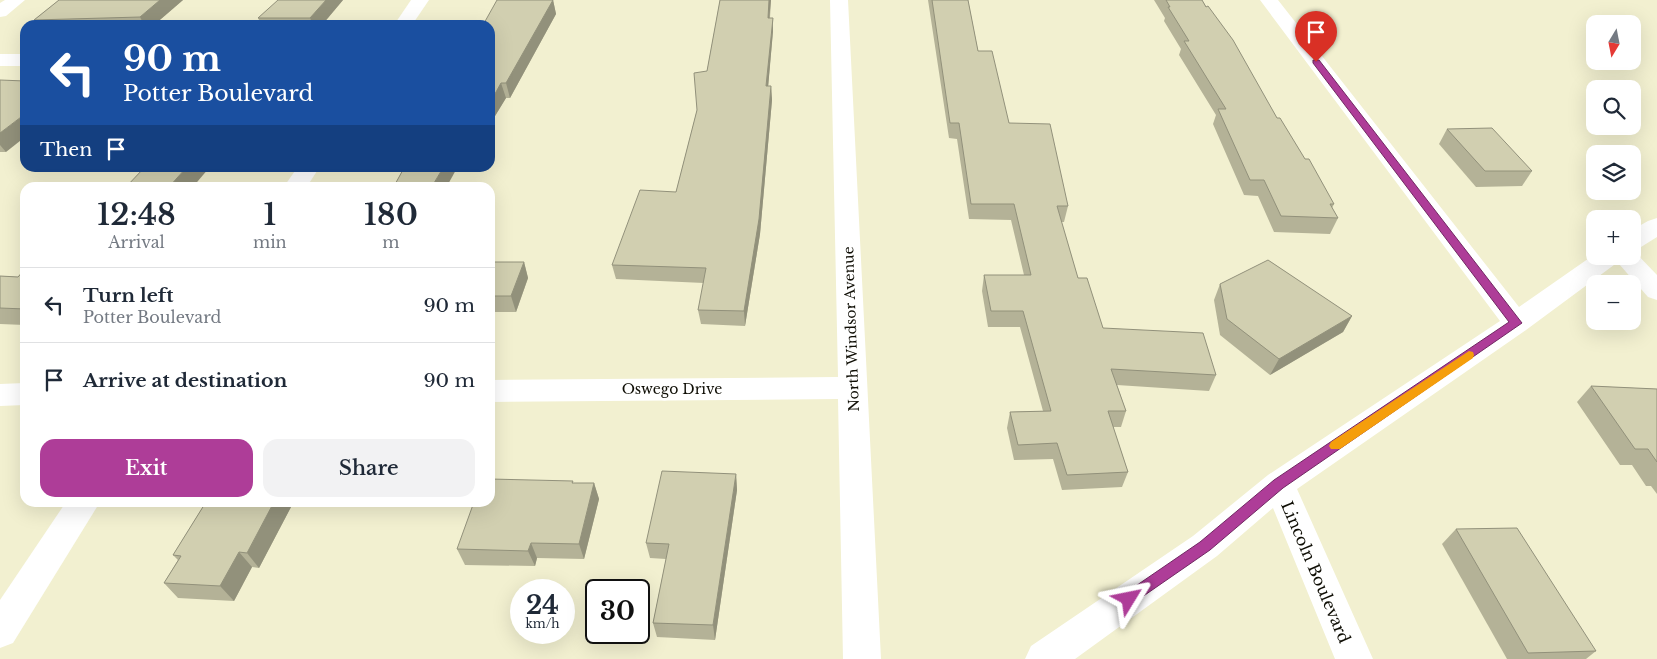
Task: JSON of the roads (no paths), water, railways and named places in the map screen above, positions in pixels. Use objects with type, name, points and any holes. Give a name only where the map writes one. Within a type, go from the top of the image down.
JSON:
[{"type":"street","points":[[0,12],[16,0]]},
{"type":"street","points":[[406,20],[420,0]]},
{"type":"street","name":"North Windsor Avenue","points":[[839,0],[862,659]]},
{"type":"street","points":[[1269,0],[1516,323]]},
{"type":"street","points":[[0,60],[20,60]]},
{"type":"street","points":[[1641,236],[1657,226]]},
{"type":"street","points":[[1044,659],[1205,546],[1278,484],[1516,323],[1597,265]]},
{"type":"street","points":[[1632,265],[1657,291]]},
{"type":"street","name":"Oswego Drive","points":[[495,391],[854,388]]},
{"type":"street","points":[[0,395],[20,394]]},
{"type":"street","name":"Lincoln Boulevard","points":[[1278,484],[1354,659]]},
{"type":"street","points":[[0,631],[81,507]]}]
